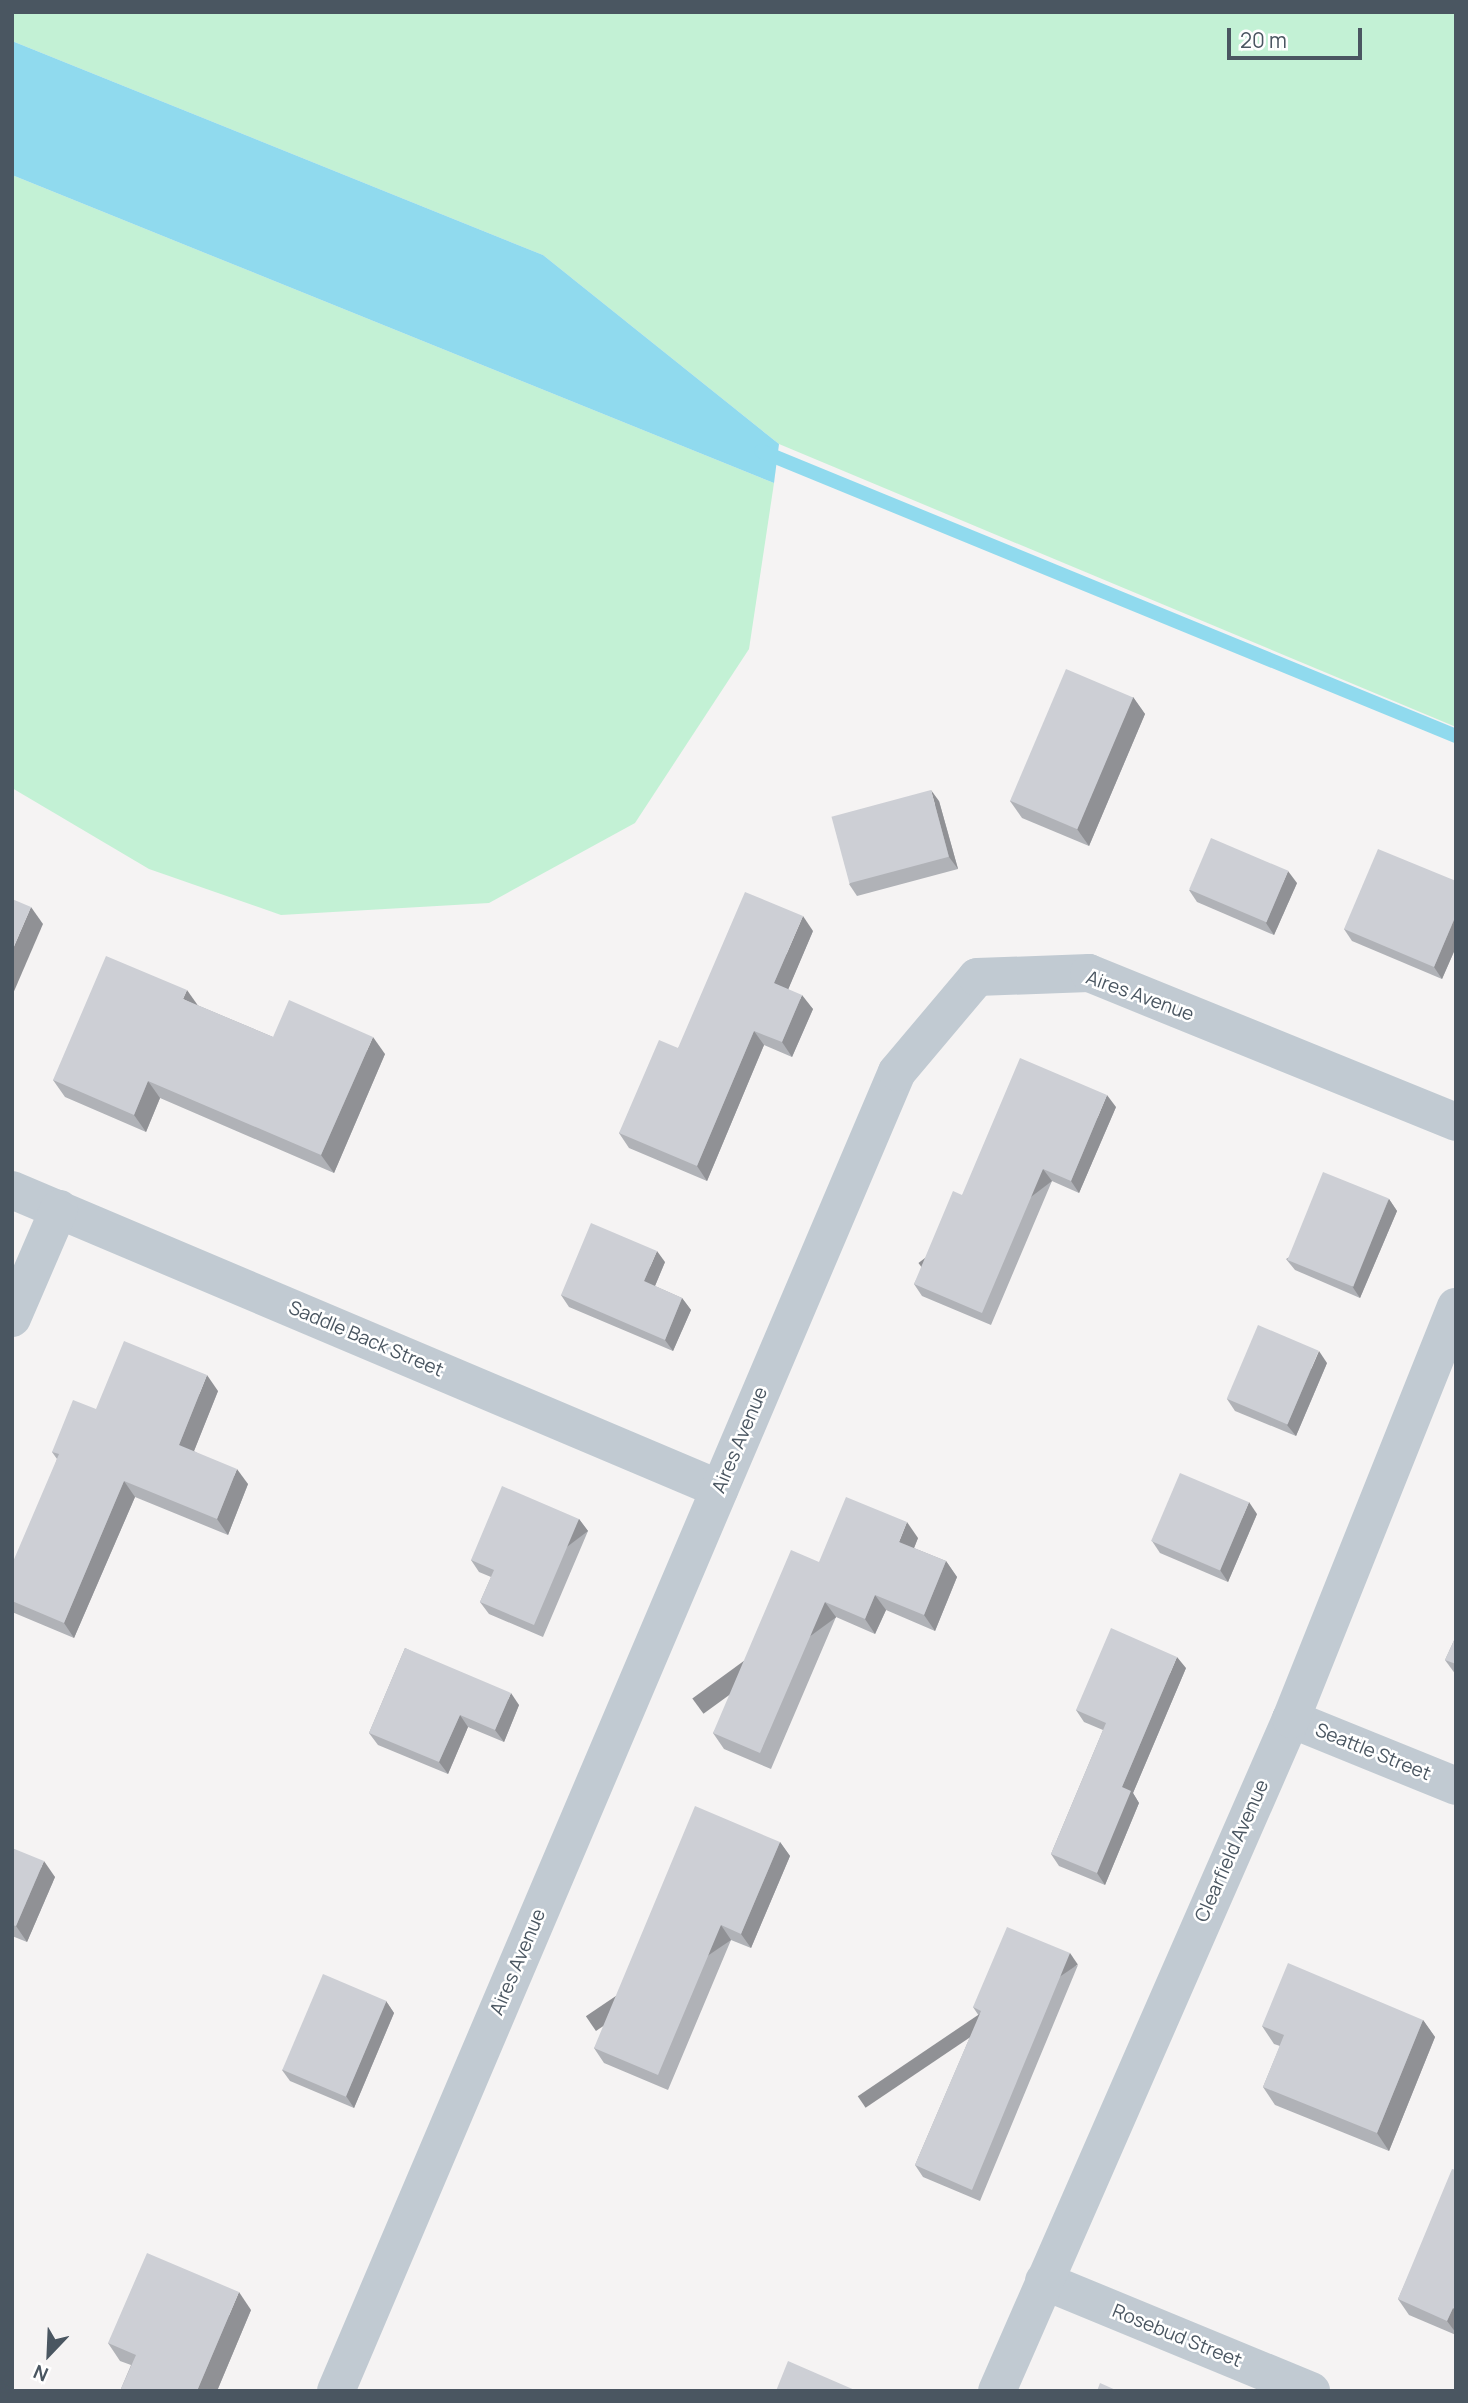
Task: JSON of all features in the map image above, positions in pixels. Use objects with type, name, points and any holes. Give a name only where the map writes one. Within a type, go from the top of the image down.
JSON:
[{"type":"street","name":"Aires Avenue","points":[[336,2391],[897,1072],[977,976],[1089,973],[1456,1122]]},
{"type":"street","name":"Saddle Back Street","points":[[12,1190],[719,1489]]},
{"type":"street","points":[[12,1318],[59,1209]]},
{"type":"street","name":"Clearfield Avenue","points":[[998,2391],[1291,1719],[1456,1307]]},
{"type":"street","name":"Seattle Street","points":[[1291,1719],[1456,1786]]},
{"type":"street","name":"Rosebud Street","points":[[1044,2281],[1311,2391]]},
{"type":"green space","points":[[12,12],[1456,12],[1456,727],[779,444],[543,255],[12,41]]},
{"type":"green space","points":[[12,175],[774,483],[749,649],[635,823],[489,903],[281,915],[149,869],[12,788]]},
{"type":"water","points":[[12,41],[543,255],[779,444],[774,483],[12,175]]},
{"type":"building","points":[[1066,669],[1133,698],[1077,829],[1010,801]]},
{"type":"building","points":[[931,790],[949,857],[849,883],[832,817]]},
{"type":"building","points":[[1211,838],[1288,871],[1266,922],[1189,890]]},
{"type":"building","points":[[1378,849],[1456,881],[1456,915],[1434,967],[1344,929]]},
{"type":"building","points":[[745,892],[803,916],[774,983],[802,995],[782,1042],[754,1031],[697,1166],[619,1133],[659,1040],[678,1048]]},
{"type":"building","points":[[12,899],[31,907],[12,951]]},
{"type":"building","points":[[106,956],[187,990],[183,999],[273,1037],[289,1000],[373,1037],[321,1155],[148,1081],[134,1115],[53,1080]]},
{"type":"building","points":[[1020,1058],[1107,1095],[1071,1181],[1043,1169],[982,1313],[914,1284],[953,1191],[962,1195]]},
{"type":"building","points":[[1323,1172],[1389,1199],[1353,1287],[1287,1260]]},
{"type":"building","points":[[591,1223],[657,1251],[644,1281],[682,1298],[665,1340],[561,1295]]},
{"type":"building","points":[[1258,1325],[1319,1351],[1287,1424],[1227,1399]]},
{"type":"building","points":[[124,1341],[207,1375],[179,1445],[237,1469],[217,1519],[124,1481],[64,1623],[12,1601],[12,1564],[59,1454],[52,1452],[73,1400],[96,1409]]},
{"type":"building","points":[[1180,1473],[1249,1502],[1220,1570],[1151,1541]]},
{"type":"building","points":[[502,1486],[579,1519],[534,1625],[480,1602],[494,1570],[471,1560]]},
{"type":"building","points":[[846,1497],[907,1522],[899,1542],[946,1561],[924,1615],[875,1595],[865,1619],[825,1602],[760,1753],[713,1733],[791,1550],[819,1562]]},
{"type":"building","points":[[1111,1628],[1177,1657],[1122,1787],[1131,1791],[1097,1873],[1051,1854],[1106,1723],[1076,1710]]},
{"type":"building","points":[[1456,1636],[1456,1664],[1445,1660]]},
{"type":"building","points":[[405,1648],[511,1693],[495,1730],[460,1715],[439,1762],[369,1733]]},
{"type":"building","points":[[695,1806],[780,1842],[741,1934],[721,1925],[658,2075],[594,2048]]},
{"type":"building","points":[[12,1848],[44,1861],[16,1926],[12,1925]]},
{"type":"building","points":[[1007,1927],[1070,1953],[972,2190],[915,2165],[981,2011],[973,2007]]},
{"type":"building","points":[[1288,1963],[1423,2020],[1377,2133],[1263,2087],[1284,2035],[1262,2026]]},
{"type":"building","points":[[323,1974],[387,2001],[346,2097],[282,2070]]},
{"type":"building","points":[[1452,2169],[1456,2170],[1456,2309],[1453,2308],[1447,2321],[1398,2299]]},
{"type":"building","points":[[147,2253],[239,2292],[197,2391],[120,2391],[136,2355],[108,2343]]},
{"type":"building","points":[[788,2361],[857,2391],[776,2391]]},
{"type":"building","points":[[1100,2383],[1118,2391],[1097,2391]]},
{"type":"waterway","points":[[761,451],[1456,736]]}]
